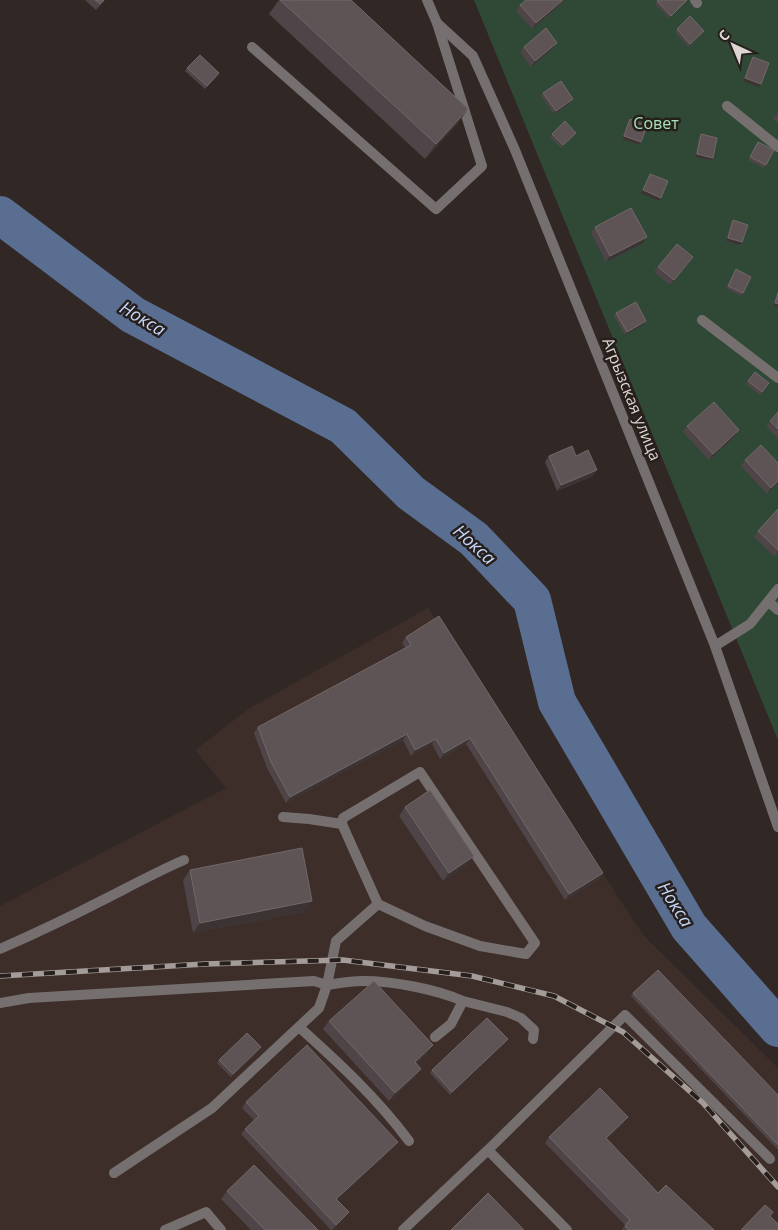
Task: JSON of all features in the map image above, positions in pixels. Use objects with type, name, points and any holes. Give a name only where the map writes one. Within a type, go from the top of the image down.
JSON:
[{"type":"street","name":"Агрызская улица","points":[[427,0],[437,23],[473,56],[515,150],[715,646],[778,826]]},
{"type":"street","points":[[252,47],[436,208],[482,166],[437,23]]},
{"type":"street","points":[[727,106],[778,147]]},
{"type":"street","points":[[702,320],[778,378]]},
{"type":"street","points":[[715,646],[750,624],[778,589]]},
{"type":"street","points":[[769,602],[778,610]]},
{"type":"street","points":[[420,772],[535,943],[526,954],[480,946],[425,926],[378,904],[342,824],[344,818],[420,772]]},
{"type":"street","points":[[282,817],[342,824]]},
{"type":"street","points":[[0,949],[66,919],[160,870],[184,860]]},
{"type":"street","points":[[114,1172],[212,1108],[319,1008],[327,985],[336,942],[378,904]]},
{"type":"street","points":[[0,1003],[29,998],[314,981],[327,985],[362,981],[402,985],[508,1012],[521,1018],[534,1030],[533,1039]]},
{"type":"street","points":[[435,1037],[451,1024],[463,1001]]},
{"type":"street","points":[[403,1230],[488,1150],[625,1015],[770,1159]]},
{"type":"street","points":[[299,1026],[359,1082],[409,1141]]},
{"type":"street","points":[[488,1150],[567,1230]]},
{"type":"street","points":[[165,1230],[206,1212],[221,1230]]},
{"type":"shaded area","points":[[428,608],[644,936],[778,1068],[778,1230],[0,1230],[0,906],[226,788],[195,750],[250,708]]},
{"type":"green space","name":"Совет","points":[[474,0],[778,0],[778,740]]},
{"type":"building","points":[[95,0],[104,0],[100,4]]},
{"type":"building","points":[[280,0],[351,0],[468,109],[436,144]]},
{"type":"building","points":[[526,0],[563,0],[536,23],[520,5]]},
{"type":"building","points":[[687,0],[671,16],[657,1]]},
{"type":"building","points":[[690,16],[704,31],[690,44],[677,29]]},
{"type":"building","points":[[546,28],[557,43],[535,61],[524,47]]},
{"type":"building","points":[[200,55],[219,73],[207,86],[187,68]]},
{"type":"building","points":[[753,57],[769,63],[761,84],[745,78]]},
{"type":"building","points":[[561,81],[573,99],[556,111],[543,93]]},
{"type":"building","points":[[630,119],[647,126],[641,142],[624,136]]},
{"type":"building","points":[[565,121],[576,133],[563,145],[552,134]]},
{"type":"building","points":[[701,134],[717,138],[713,158],[697,154]]},
{"type":"building","points":[[758,142],[774,150],[766,165],[750,157]]},
{"type":"building","points":[[650,174],[668,181],[661,198],[643,190]]},
{"type":"building","points":[[631,208],[647,237],[610,256],[595,227]]},
{"type":"building","points":[[733,220],[748,225],[742,242],[728,238]]},
{"type":"building","points":[[677,244],[693,257],[674,280],[658,267]]},
{"type":"building","points":[[736,269],[751,277],[743,293],[728,286]]},
{"type":"building","points":[[778,293],[778,304],[775,303]]},
{"type":"building","points":[[636,302],[646,321],[627,332],[616,313]]},
{"type":"building","points":[[755,372],[769,383],[762,392],[748,381]]},
{"type":"building","points":[[714,402],[739,430],[713,454],[687,426]]},
{"type":"building","points":[[778,412],[778,429],[770,421]]},
{"type":"building","points":[[761,445],[778,463],[778,481],[771,488],[745,460]]},
{"type":"building","points":[[572,446],[576,456],[588,450],[597,470],[561,485],[549,456]]},
{"type":"building","points":[[778,509],[778,550],[758,531]]},
{"type":"building","points":[[439,616],[603,873],[569,894],[470,738],[444,753],[436,739],[415,750],[407,734],[290,797],[271,762],[258,727],[411,645],[406,637]]},
{"type":"building","points":[[430,790],[474,856],[449,873],[405,807]]},
{"type":"building","points":[[302,848],[312,901],[200,923],[190,870]]},
{"type":"building","points":[[658,970],[778,1095],[778,1145],[633,993]]},
{"type":"building","points":[[374,981],[433,1045],[415,1062],[421,1069],[395,1093],[329,1021]]},
{"type":"building","points":[[487,1018],[508,1039],[452,1092],[432,1070]]},
{"type":"building","points":[[247,1033],[261,1047],[233,1074],[219,1060]]},
{"type":"building","points":[[307,1045],[398,1142],[336,1199],[349,1212],[336,1225],[245,1129],[259,1116],[246,1102]]},
{"type":"building","points":[[600,1088],[628,1117],[606,1138],[658,1193],[666,1185],[714,1230],[629,1230],[625,1226],[630,1220],[549,1137]]},
{"type":"building","points":[[254,1165],[318,1230],[265,1230],[227,1191]]},
{"type":"building","points":[[488,1193],[524,1230],[451,1230]]},
{"type":"building","points":[[765,1205],[773,1212],[770,1216],[778,1224],[778,1230],[741,1230]]},
{"type":"waterway","name":"Нокса","points":[[0,215],[133,315],[343,426],[411,493],[474,539],[532,600],[557,702],[689,927],[778,1028]]},
{"type":"railway","points":[[0,976],[205,964],[343,960],[472,976],[554,996],[623,1032],[703,1103],[778,1187]]}]
